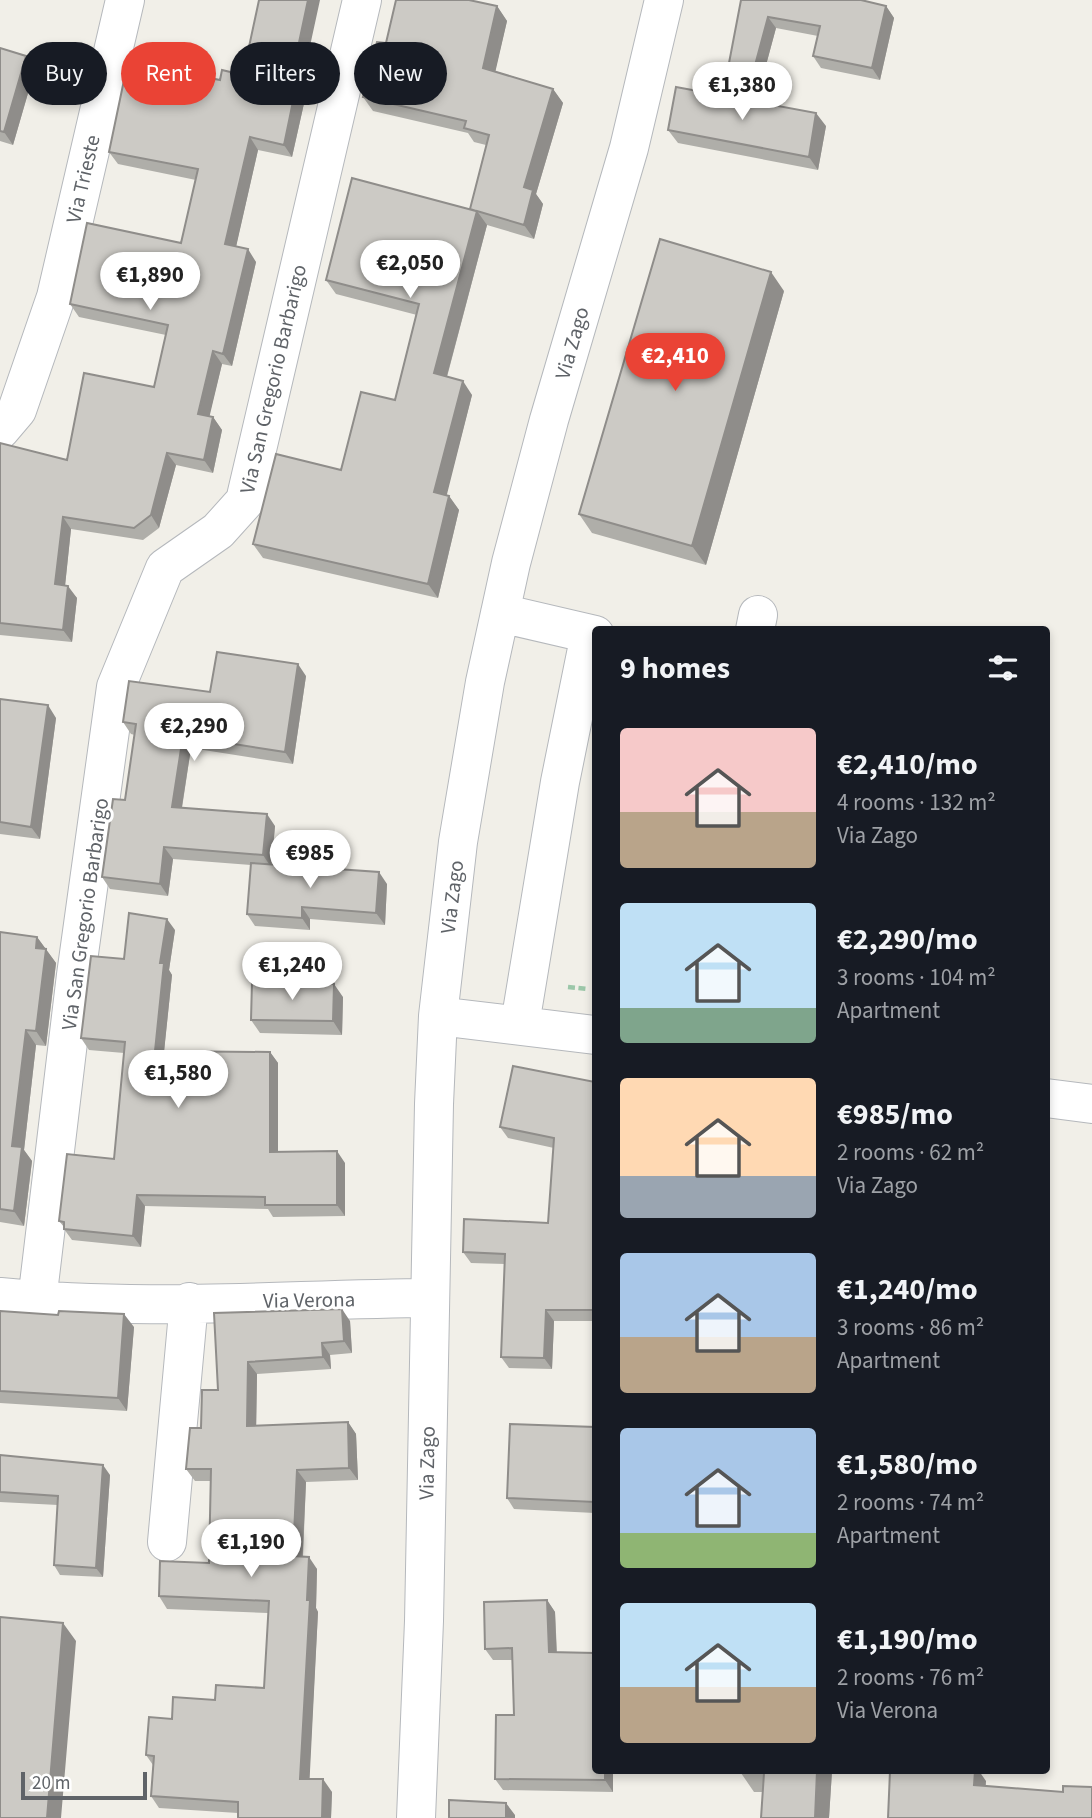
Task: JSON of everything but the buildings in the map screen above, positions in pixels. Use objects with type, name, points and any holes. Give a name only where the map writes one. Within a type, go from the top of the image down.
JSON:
[{"type":"street","name":"Via Trieste","points":[[0,430],[17,410],[56,297],[125,0]]},
{"type":"street","name":"Via San Gregorio Barbarigo","points":[[37,1301],[76,975],[116,687],[165,568],[218,531],[246,501],[362,0]]},
{"type":"street","name":"Via Zago","points":[[416,1818],[424,1621],[438,1016],[458,842],[485,682],[500,613],[549,419],[629,148],[664,0]]},
{"type":"street","points":[[500,613],[592,635],[560,782],[520,1024]]},
{"type":"street","points":[[438,1016],[592,1035]]},
{"type":"street","points":[[1050,1099],[1092,1104]]},
{"type":"street","name":"Via Verona","points":[[0,1297],[37,1301],[189,1302],[430,1298]]},
{"type":"street","points":[[167,1542],[189,1302]]}]
